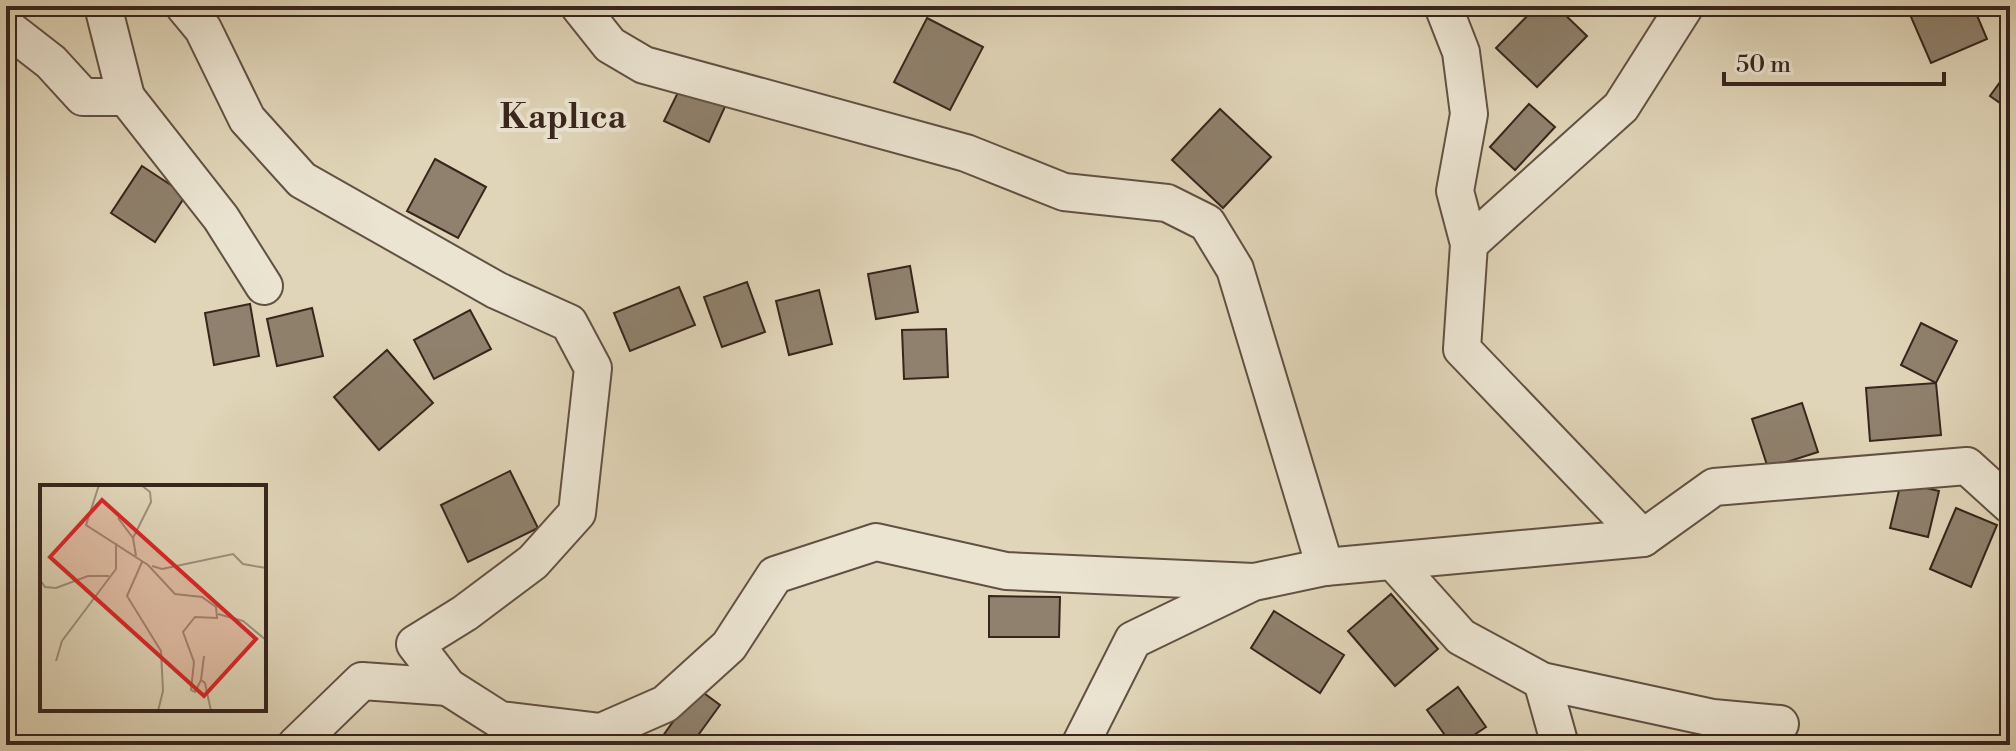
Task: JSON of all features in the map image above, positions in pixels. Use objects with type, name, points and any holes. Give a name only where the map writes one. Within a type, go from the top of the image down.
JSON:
[{"type":"street","points":[[103,6],[126,97],[221,218],[264,286]]},
{"type":"street","points":[[184,6],[203,29],[247,119],[302,180],[496,290],[569,323],[593,368],[577,513],[533,562],[465,613],[415,644],[448,687],[500,720],[601,732],[665,704],[729,646],[775,575],[876,542],[1006,571],[1254,582]]},
{"type":"street","points":[[579,6],[610,45],[644,65],[966,153],[1064,192],[1167,203],[1207,223],[1235,269],[1325,567]]},
{"type":"street","points":[[1443,6],[1461,52],[1469,114],[1455,191],[1469,244],[1462,349],[1643,538]]},
{"type":"street","points":[[1469,244],[1621,107],[1685,6]]},
{"type":"street","points":[[6,27],[51,62],[83,97],[126,97]]},
{"type":"street","points":[[1080,745],[1133,640],[1254,582],[1325,567],[1643,538],[1714,487],[1967,466],[2010,505]]},
{"type":"street","points":[[1393,561],[1461,637],[1542,681],[1713,718],[1780,724]]},
{"type":"street","points":[[296,745],[362,681],[448,687]]},
{"type":"street","points":[[1542,681],[1560,745]]},
{"type":"building","points":[[1537,6],[1556,6],[1587,36],[1537,87],[1496,48]]},
{"type":"building","points":[[1917,6],[1973,6],[1987,39],[1931,63],[1908,10]]},
{"type":"building","points":[[927,18],[983,47],[950,110],[894,82]]},
{"type":"building","points":[[2010,68],[2010,110],[1990,96]]},
{"type":"building","points":[[684,80],[728,100],[709,142],[664,121]]},
{"type":"building","points":[[1529,104],[1555,127],[1515,170],[1490,147]]},
{"type":"building","points":[[1220,109],[1271,157],[1223,208],[1172,160]]},
{"type":"building","points":[[435,159],[486,187],[458,238],[407,211]]},
{"type":"building","points":[[142,166],[186,195],[155,242],[111,213]]},
{"type":"building","points":[[910,266],[918,312],[876,319],[868,274]]},
{"type":"building","points":[[747,282],[765,332],[722,347],[704,297]]},
{"type":"building","points":[[679,287],[695,325],[630,351],[614,313]]},
{"type":"building","points":[[819,290],[832,344],[789,355],[776,301]]},
{"type":"building","points":[[250,304],[259,356],[214,365],[205,313]]},
{"type":"building","points":[[312,308],[323,356],[277,366],[267,319]]},
{"type":"building","points":[[470,310],[491,349],[434,379],[414,340]]},
{"type":"building","points":[[1921,323],[1957,341],[1936,383],[1901,365]]},
{"type":"building","points":[[946,329],[948,377],[904,379],[902,330]]},
{"type":"building","points":[[387,350],[433,403],[379,450],[334,397]]},
{"type":"building","points":[[1936,383],[1941,435],[1870,441],[1866,388]]},
{"type":"building","points":[[1802,403],[1818,452],[1768,468],[1752,419]]},
{"type":"building","points":[[510,471],[538,528],[468,562],[441,505]]},
{"type":"building","points":[[1901,482],[1939,491],[1928,537],[1890,528]]},
{"type":"building","points":[[1956,508],[1997,525],[1971,587],[1930,569]]},
{"type":"building","points":[[1391,594],[1438,649],[1395,686],[1348,631]]},
{"type":"building","points":[[989,596],[1060,597],[1059,637],[989,637]]},
{"type":"building","points":[[1274,611],[1344,655],[1320,693],[1251,648]]},
{"type":"building","points":[[1458,687],[1486,727],[1459,745],[1452,745],[1427,710]]},
{"type":"building","points":[[697,688],[720,705],[691,745],[668,745],[660,740]]},
{"type":"building","points":[[1607,739],[1666,745],[1606,745]]},
{"type":"district","name":"Kaplıca","points":[[563,118]]}]
